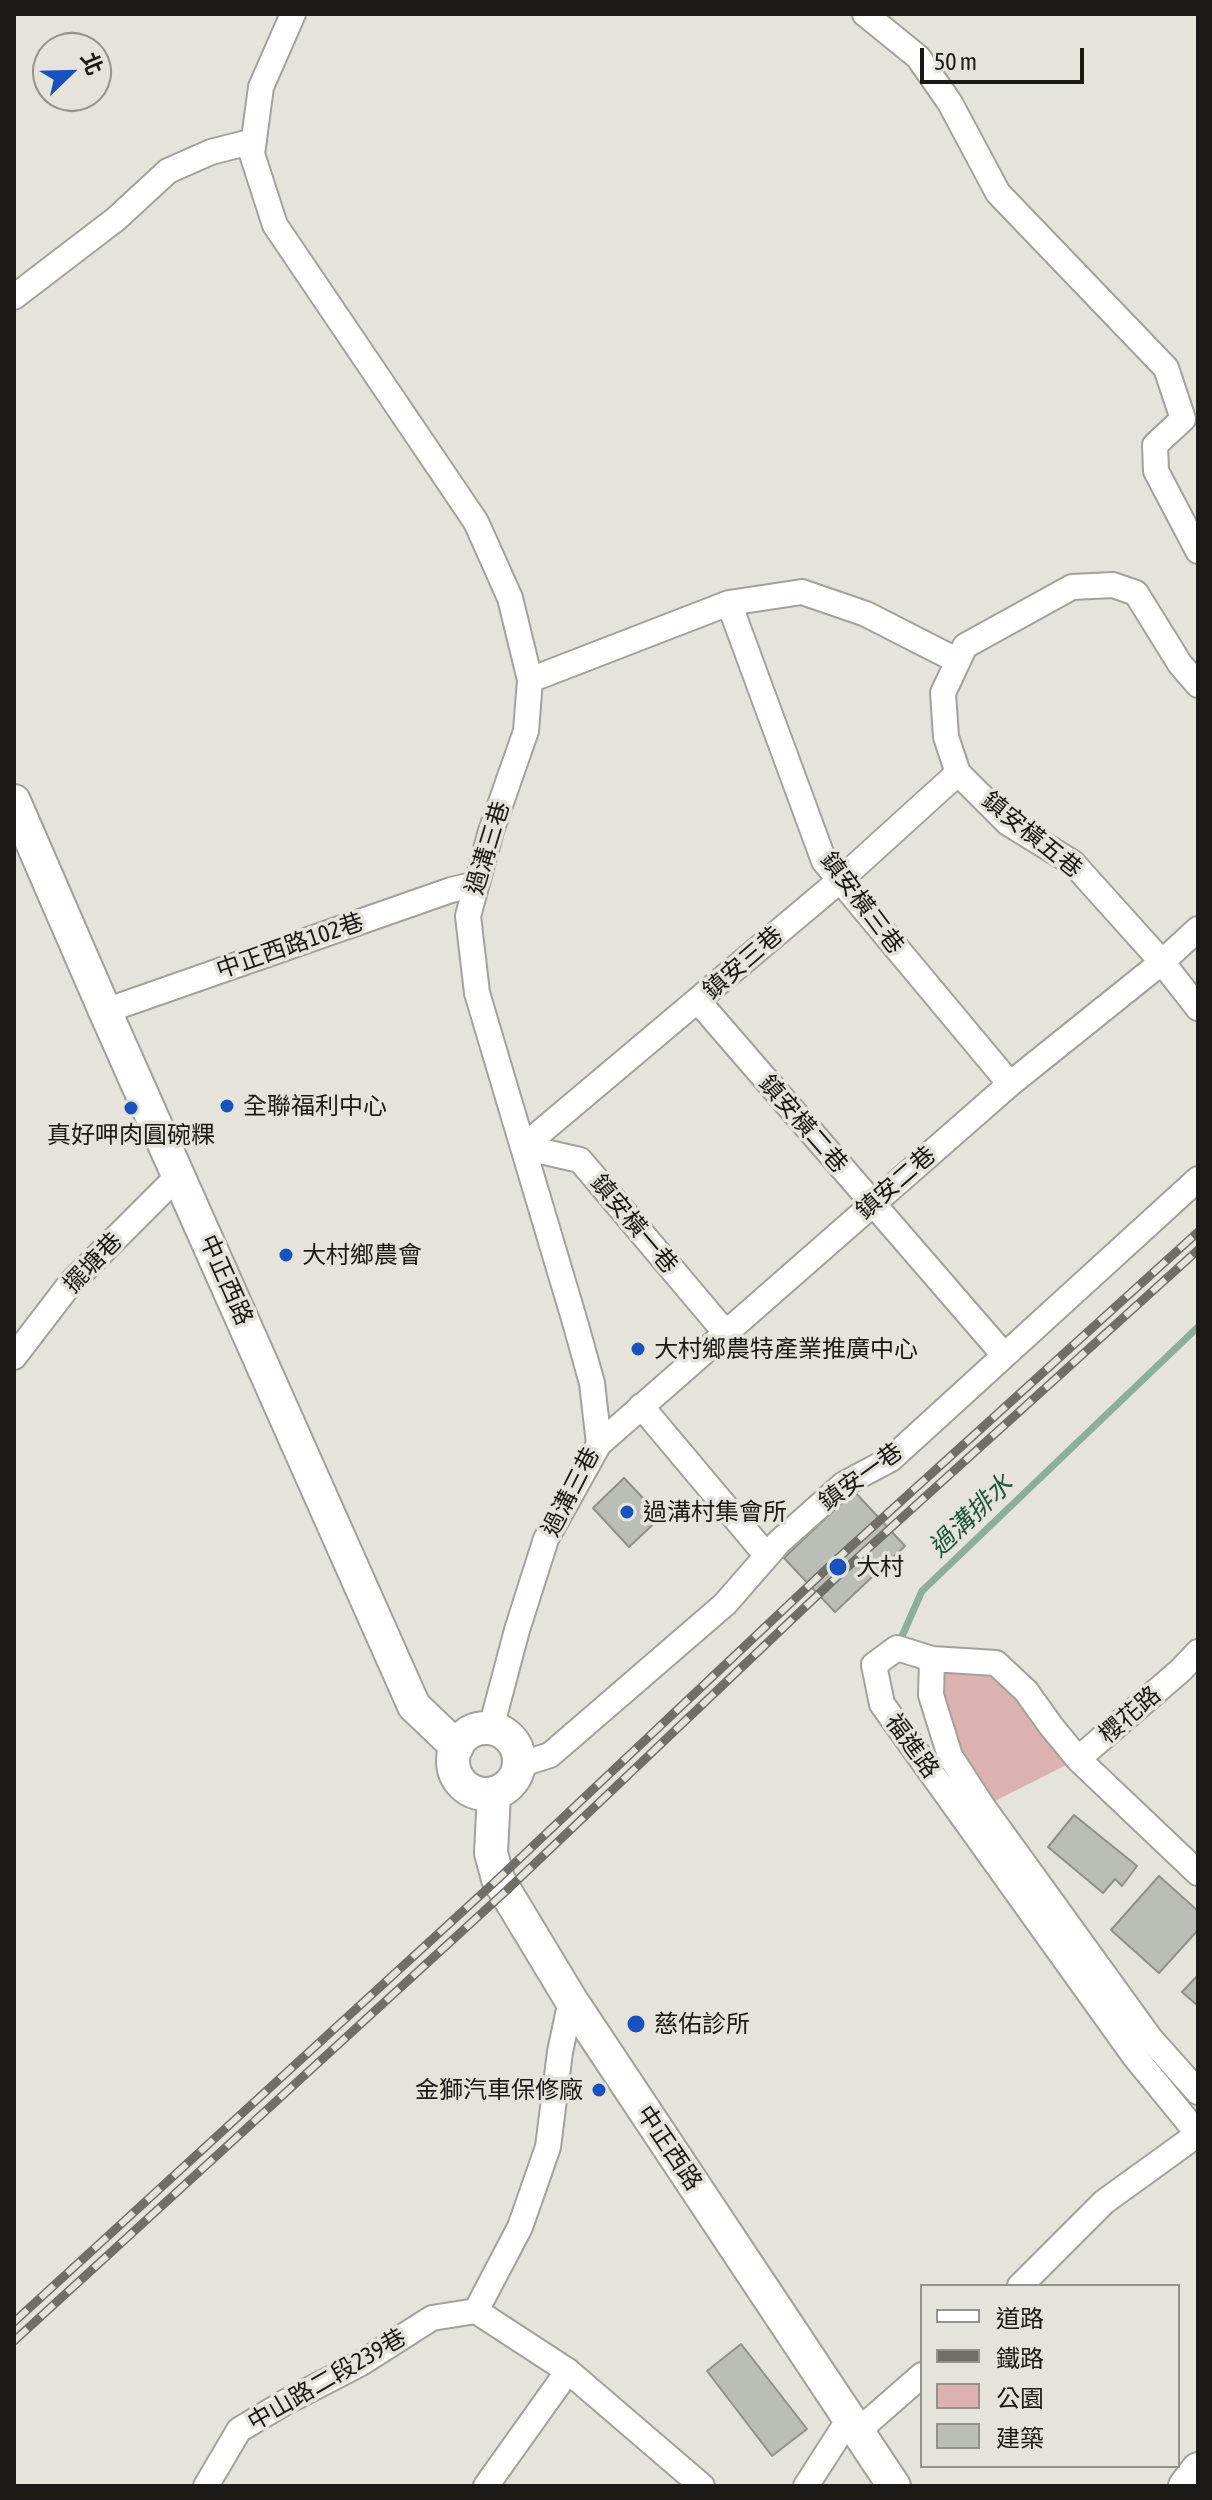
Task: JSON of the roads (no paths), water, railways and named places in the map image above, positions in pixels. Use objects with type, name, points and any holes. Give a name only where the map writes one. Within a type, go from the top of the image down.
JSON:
[{"type":"main road","name":"中正西路","points":[[14,801],[414,1706],[457,1747]]},
{"type":"main road","points":[[491,1728],[509,1737],[515,1745],[519,1765],[511,1783],[494,1793],[474,1791],[459,1778],[454,1757],[463,1738],[472,1731],[491,1728]]},
{"type":"main road","name":"中正西路","points":[[494,1793],[491,1853],[498,1879],[571,2000],[894,2486]]},
{"type":"main road","points":[[1185,2486],[1198,2469]]},
{"type":"street","name":"過溝三巷","points":[[293,14],[261,87],[252,154],[275,225],[476,522],[510,598],[530,680],[526,731],[491,831],[468,916],[477,993],[592,1383],[599,1444],[546,1539],[517,1630],[491,1728]]},
{"type":"street","points":[[865,14],[918,57],[950,103],[998,193],[1166,368],[1183,419],[1155,445],[1156,471],[1198,551]]},
{"type":"street","points":[[14,297],[116,219],[168,171],[211,152],[254,141]]},
{"type":"street","name":"鎮安橫五巷","points":[[1198,685],[1180,664],[1136,593],[1113,585],[1072,587],[965,646],[943,693],[946,737],[958,773],[1008,823],[1073,863],[1162,962],[1198,1008]]},
{"type":"street","points":[[530,680],[729,603],[802,592],[866,614],[958,661]]},
{"type":"street","name":"鎮安橫三巷","points":[[729,603],[824,861],[1010,1084]]},
{"type":"street","name":"鎮安三巷","points":[[523,1147],[839,881],[958,773]]},
{"type":"street","name":"中正西路102巷","points":[[105,1011],[396,908],[476,884]]},
{"type":"street","name":"鎮安二巷","points":[[599,1444],[1010,1084],[1162,962],[1198,929]]},
{"type":"street","name":"鎮安橫二巷","points":[[698,1001],[1004,1355]]},
{"type":"street","name":"鎮安橫一巷","points":[[523,1147],[580,1160],[725,1332]]},
{"type":"street","name":"擺塘巷","points":[[14,1357],[70,1284],[179,1175]]},
{"type":"street","name":"鎮安一巷","points":[[519,1765],[550,1755],[725,1604],[767,1556],[844,1484],[891,1459],[1198,1179]]},
{"type":"street","points":[[641,1406],[767,1556]]},
{"type":"street","name":"福進路","points":[[1198,2092],[1150,2038],[983,1807],[950,1756],[931,1695],[932,1659],[897,1648],[874,1665],[882,1704],[1135,2057],[1198,2134]]},
{"type":"street","name":"櫻花路","points":[[1078,1759],[1190,1678],[1198,1652]]},
{"type":"street","points":[[932,1659],[996,1663],[1026,1691],[1078,1759],[1198,1873]]},
{"type":"street","points":[[571,2000],[560,2052],[548,2147],[520,2227],[476,2311],[568,2371],[702,2486]]},
{"type":"street","points":[[1022,2284],[1104,2202],[1198,2134]]},
{"type":"street","name":"中山路二段239巷","points":[[206,2486],[239,2430],[363,2362],[432,2318],[476,2311]]},
{"type":"street","points":[[486,2486],[568,2371]]},
{"type":"street","points":[[806,2486],[853,2425],[920,2376]]},
{"type":"waterway","name":"過溝排水","points":[[899,1643],[922,1591],[1198,1327]]},
{"type":"railway","points":[[14,2322],[498,1879],[835,1561],[1198,1232]]},
{"type":"railway","points":[[14,2341],[506,1891],[842,1572],[1198,1250]]},
{"type":"place","name":"全聯福利中心","points":[[227,1106]]},
{"type":"place","name":"真好呷肉圓碗粿","points":[[131,1108]]},
{"type":"place","name":"大村鄉農會","points":[[286,1255]]},
{"type":"place","name":"大村鄉農特產業推廣中心","points":[[638,1349]]},
{"type":"place","name":"過溝村集會所","points":[[627,1512]]},
{"type":"place","name":"大村","points":[[838,1567]]},
{"type":"place","name":"慈佑診所","points":[[636,2024]]},
{"type":"place","name":"金獅汽車保修廠","points":[[599,2090]]}]
